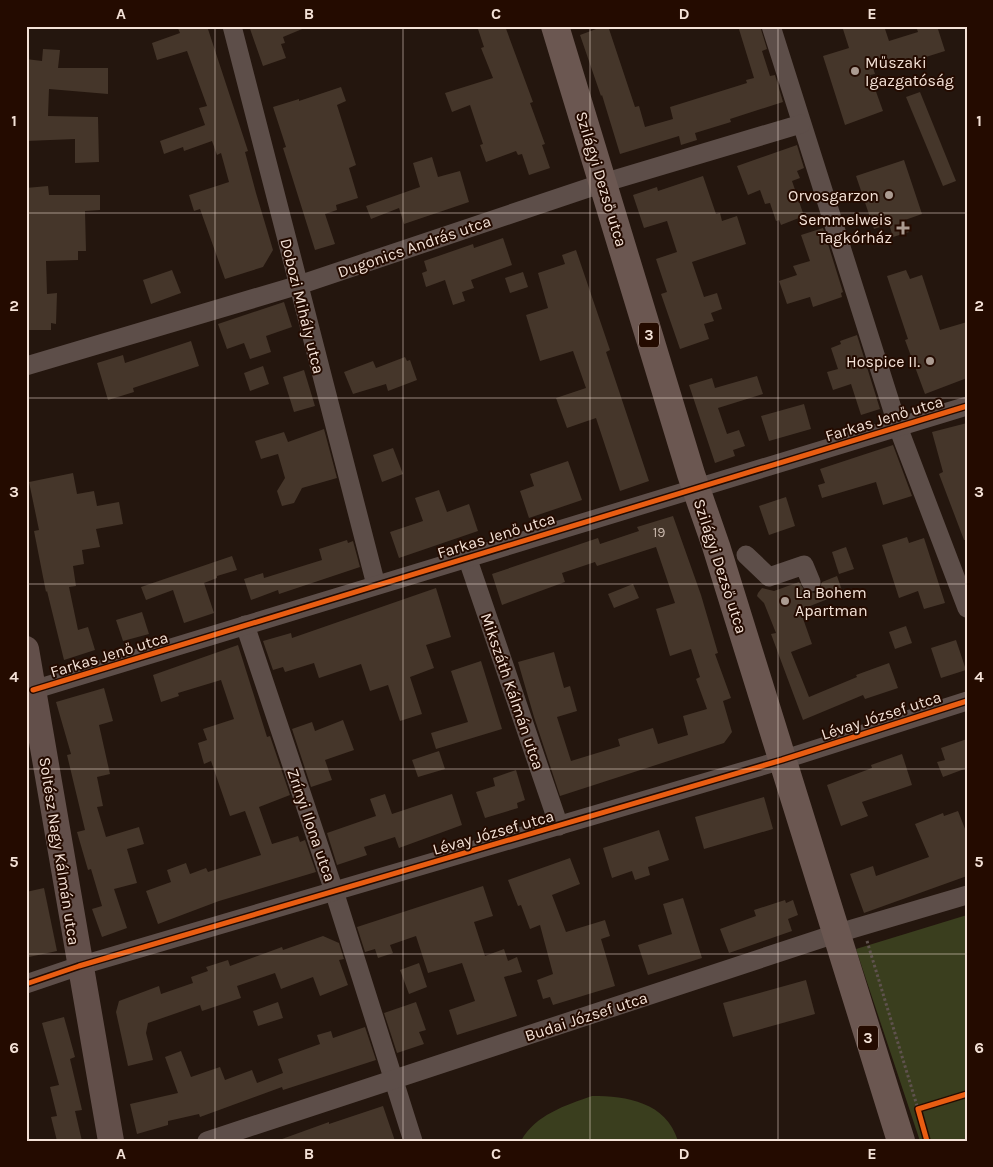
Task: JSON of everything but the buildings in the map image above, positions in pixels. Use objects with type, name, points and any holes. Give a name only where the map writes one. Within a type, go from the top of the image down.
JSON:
[{"type":"main road","name":"Szilágyi Dezső utca","points":[[555,26],[835,934]]},
{"type":"main road","name":"3","points":[[835,934],[901,1141]]},
{"type":"street","name":"Dobozi Mihály utca","points":[[232,26],[376,585]]},
{"type":"street","points":[[772,26],[800,124],[898,427],[967,608]]},
{"type":"street","name":"Dugonics András utca","points":[[26,366],[299,285],[603,183],[800,124]]},
{"type":"street","name":"Farkas Jenő utca","points":[[33,690],[967,406]]},
{"type":"street","points":[[746,555],[765,576],[769,577],[804,565],[811,582]]},
{"type":"street","name":"Mikszáth Kálmán utca","points":[[467,557],[558,826]]},
{"type":"street","name":"Zrínyi Ilona utca","points":[[244,625],[334,892],[413,1141]]},
{"type":"street","name":"Soltész Nagy Kálmán utca","points":[[26,649],[67,881],[79,966],[111,1141]]},
{"type":"street","name":"Lévay József utca","points":[[26,984],[79,966],[782,760],[967,701]]},
{"type":"street","name":"Budai József utca","points":[[207,1141],[835,934],[967,894]]},
{"type":"path","points":[[863,926],[920,1117]]},
{"type":"path","points":[[918,1109],[926,1107]]},
{"type":"green space","points":[[967,915],[967,1141],[920,1141],[856,949]]},
{"type":"green space","points":[[592,1096],[619,1098],[644,1104],[664,1118],[672,1128],[678,1141],[521,1141],[534,1124],[552,1112]]},
{"type":"cycle path","points":[[33,690],[967,406]]},
{"type":"cycle path","points":[[26,984],[79,966],[782,760],[967,701]]},
{"type":"cycle path","points":[[927,1141],[918,1109],[967,1094]]},
{"type":"place","name":"Műszaki Igazgatóság","points":[[855,71]]},
{"type":"place","name":"Orvosgarzon","points":[[889,195]]},
{"type":"place","name":"Semmelweis Tagkórház","points":[[903,228]]},
{"type":"place","name":"Hospice II.","points":[[930,361]]},
{"type":"place","name":"La Bohem Apartman","points":[[785,601]]}]
